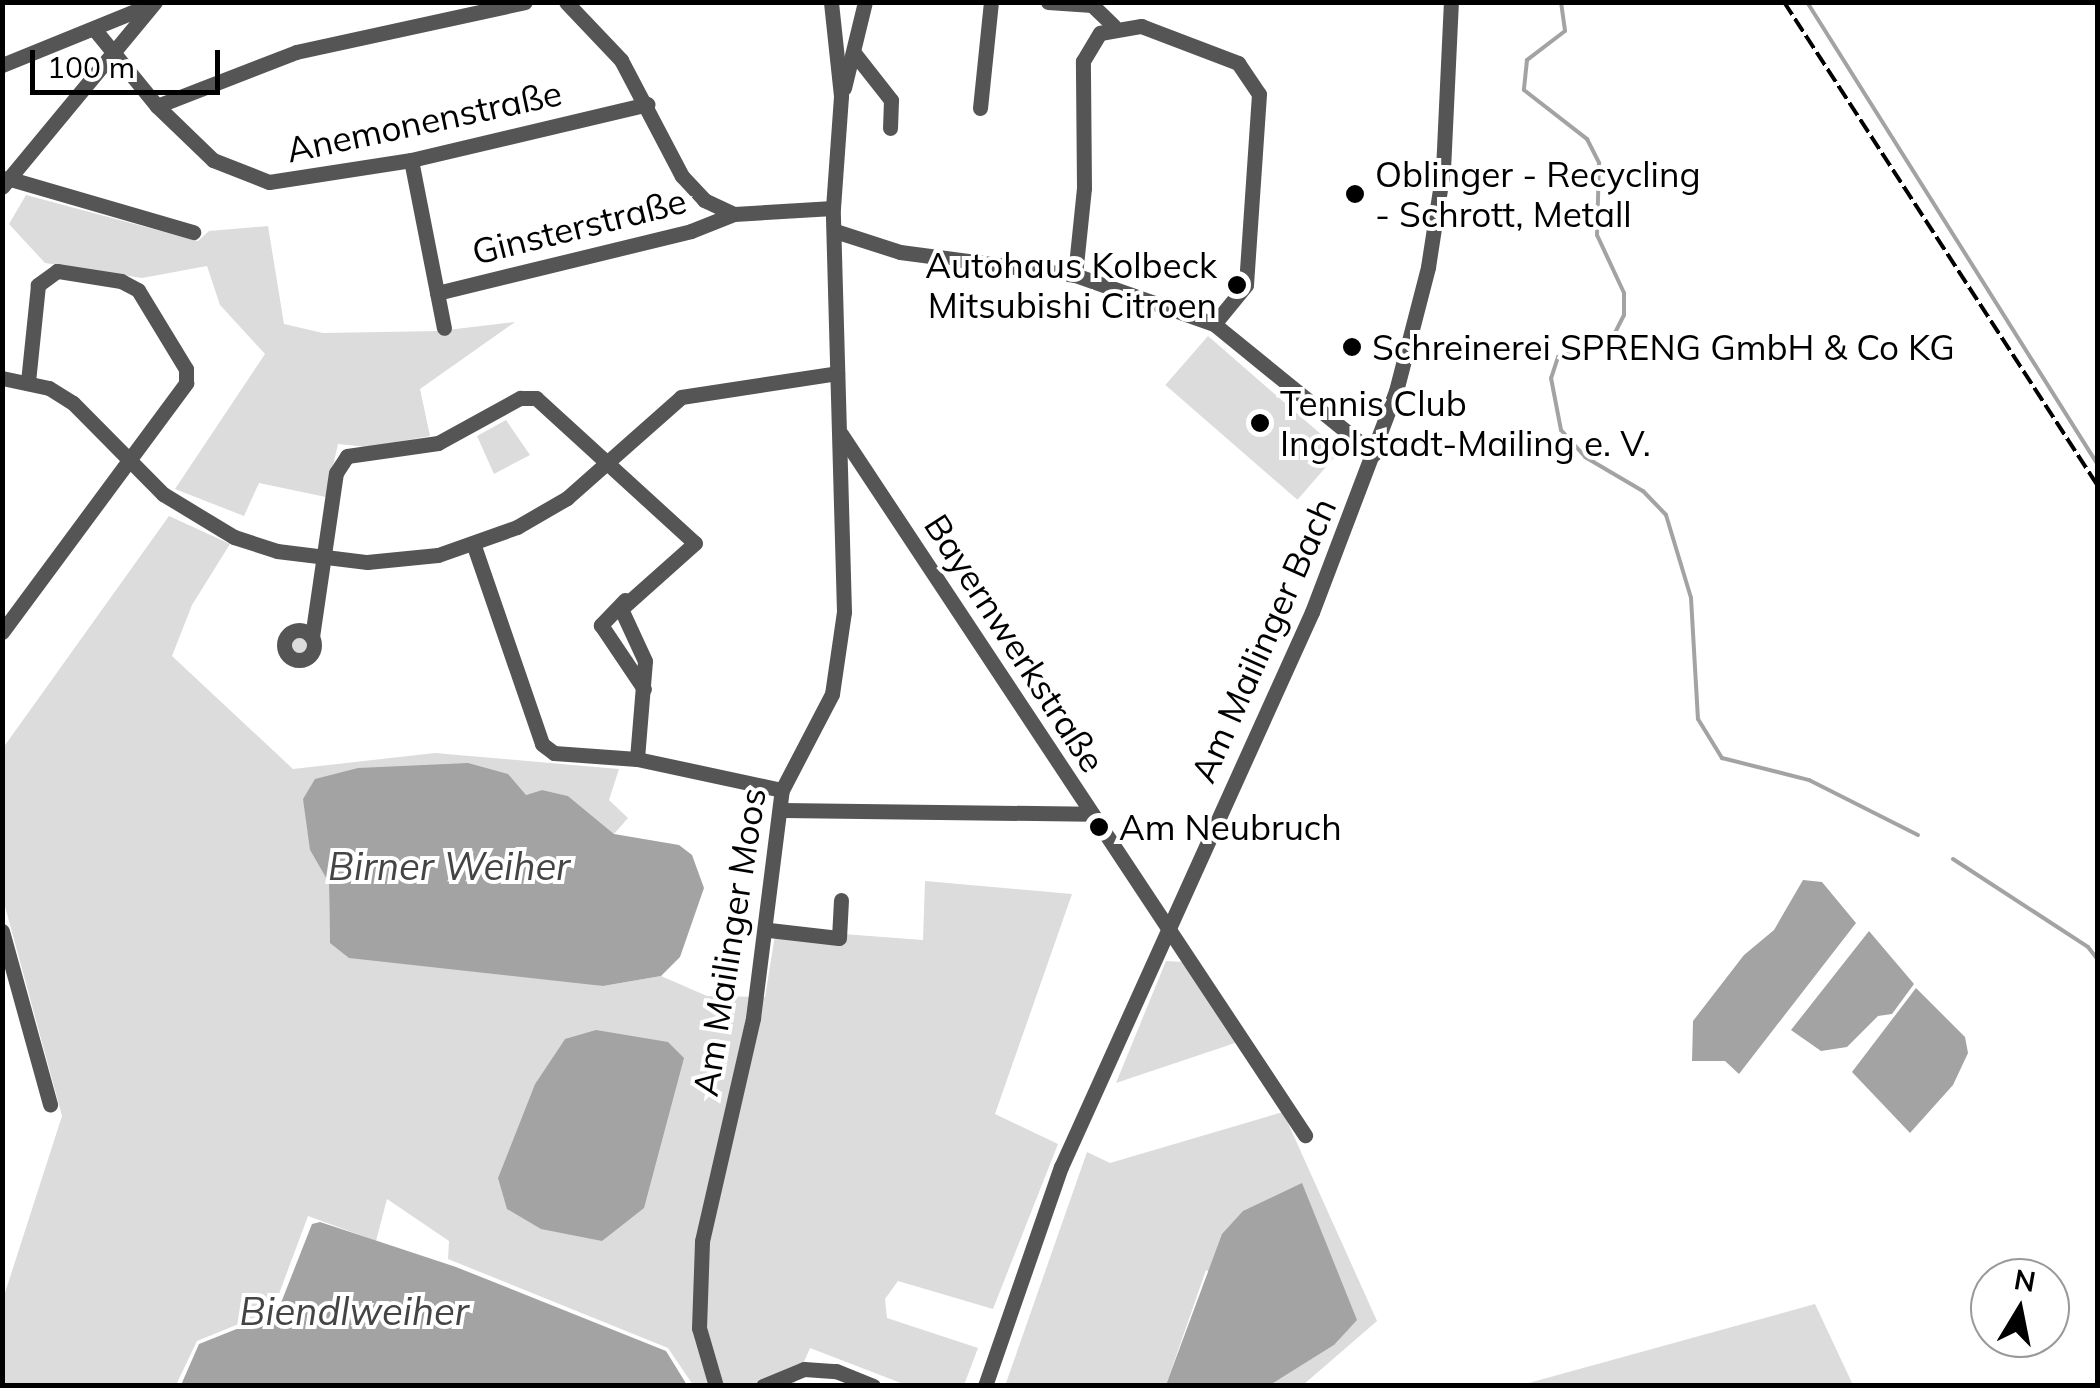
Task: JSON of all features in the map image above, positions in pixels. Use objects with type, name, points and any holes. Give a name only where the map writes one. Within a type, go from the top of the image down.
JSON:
[{"type":"street","points":[[158,106],[296,52],[525,2]]},
{"type":"street","points":[[566,2],[621,60],[682,176],[704,200],[734,214]]},
{"type":"street","points":[[832,7],[852,17],[864,2]]},
{"type":"street","name":"Am Mailinger Moos","points":[[841,96],[864,2]]},
{"type":"street","points":[[980,108],[990,2]]},
{"type":"street","points":[[1048,2],[1092,6],[1114,26]]},
{"type":"street","name":"Am Mailinger Bach","points":[[985,1386],[1061,1167],[1168,923],[1312,612],[1374,454],[1428,267],[1450,96],[1451,2]]},
{"type":"street","points":[[2,65],[96,30],[154,3]]},
{"type":"street","points":[[154,3],[5,183],[193,232]]},
{"type":"street","name":"Am Mailinger Moos","points":[[716,1386],[699,1328],[702,1242],[769,930],[782,790],[839,671],[840,432],[833,208],[841,96],[832,7]]},
{"type":"street","points":[[1075,275],[1084,188],[1083,61],[1089,44],[1114,26],[1142,26],[1226,57],[1256,80],[1248,272],[1239,296],[1214,324]]},
{"type":"street","name":"Anemonenstraße","points":[[96,30],[116,49],[158,106],[213,160],[243,176],[302,181],[410,160],[647,104]]},
{"type":"street","points":[[854,53],[891,100],[890,128]]},
{"type":"street","name":"Ginsterstraße","points":[[410,160],[444,328]]},
{"type":"street","name":"Ginsterstraße","points":[[437,292],[690,231],[734,214],[833,208]]},
{"type":"street","points":[[835,231],[900,252],[1075,275],[1214,324],[1374,454]]},
{"type":"street","points":[[2,632],[186,383],[186,369],[138,290],[106,278],[58,271],[45,276],[38,285],[28,382]]},
{"type":"street","points":[[2,378],[28,382],[72,403],[126,462],[163,494],[234,536],[325,560],[403,561],[474,546],[567,498],[681,398],[837,373]]},
{"type":"street","points":[[312,637],[336,473],[355,453],[438,443],[528,396],[546,403],[695,543],[625,600],[622,620],[645,661],[637,760]]},
{"type":"street","name":"Bayernwerkstraße","points":[[840,432],[1090,814],[1168,923],[1304,1135]]},
{"type":"street","points":[[474,546],[542,744],[554,752],[637,760],[782,790]]},
{"type":"street","points":[[782,810],[1090,814]]},
{"type":"street","points":[[769,930],[839,938],[840,900]]},
{"type":"street","points":[[2,931],[50,1104]]},
{"type":"street","points":[[763,1386],[804,1369],[836,1371],[874,1386]]},
{"type":"shaded area","points":[[26,195],[198,241],[209,231],[268,226],[284,324],[323,333],[439,331],[515,322],[420,389],[430,436],[368,447],[338,444],[326,497],[259,483],[244,516],[175,489],[265,354],[220,305],[207,266],[142,278],[45,263],[9,224]]},
{"type":"shaded area","name":"Tennis Club Ingolstadt-Mailing e. V.","points":[[1208,336],[1340,451],[1297,500],[1165,385]]},
{"type":"shaded area","points":[[506,420],[530,455],[494,474],[477,436]]},
{"type":"shaded area","points":[[169,516],[230,544],[192,605],[172,656],[293,769],[435,753],[619,769],[609,800],[628,818],[614,834],[568,796],[542,790],[526,795],[514,787],[310,850],[329,883],[330,943],[603,986],[661,976],[707,996],[765,997],[776,929],[923,940],[925,881],[1072,894],[995,1114],[1058,1144],[993,1309],[898,1281],[885,1299],[887,1318],[978,1348],[964,1385],[906,1385],[810,1348],[794,1385],[693,1385],[668,1348],[448,1259],[449,1241],[387,1199],[376,1241],[308,1216],[273,1310],[197,1341],[176,1385],[3,1386],[3,1299],[62,1116],[3,899],[3,748]],"holes":[[[565,1039],[498,1178],[535,1084]]]},
{"type":"shaded area","points":[[299,633],[308,636],[308,654],[299,657],[290,654],[287,645],[290,636]]},
{"type":"shaded area","points":[[1166,961],[1184,962],[1238,1042],[1116,1083]]},
{"type":"shaded area","points":[[1283,1112],[1377,1321],[1303,1385],[1270,1385],[1334,1345],[1206,1270],[1166,1385],[1005,1386],[1087,1152],[1110,1163]]},
{"type":"shaded area","points":[[1815,1304],[1853,1385],[1521,1385]]},
{"type":"water","name":"Birner Weiher","points":[[468,763],[508,774],[526,795],[542,790],[568,796],[614,834],[679,845],[692,855],[704,888],[680,957],[661,976],[603,986],[349,958],[330,943],[329,883],[310,850],[303,799],[315,779],[358,768]]},
{"type":"water","points":[[1803,880],[1822,882],[1856,923],[1739,1074],[1725,1061],[1692,1061],[1693,1021],[1744,955],[1774,930]]},
{"type":"water","points":[[1869,931],[1914,984],[1892,1014],[1878,1016],[1847,1047],[1821,1051],[1791,1030]]},
{"type":"water","points":[[1916,988],[1965,1037],[1968,1053],[1953,1085],[1910,1133],[1852,1072]]},
{"type":"water","points":[[596,1030],[668,1042],[684,1058],[644,1208],[602,1241],[541,1229],[507,1209],[498,1178],[535,1084],[565,1039]]},
{"type":"water","points":[[1302,1183],[1357,1320],[1334,1345],[1270,1385],[1166,1385],[1222,1234],[1243,1211]]},
{"type":"water","name":"Biendlweiher","points":[[320,1222],[456,1267],[666,1351],[687,1385],[181,1385],[199,1344],[277,1313],[312,1224]]},
{"type":"waterway","points":[[1561,2],[1565,31],[1527,60],[1524,90],[1587,139],[1599,163],[1597,235],[1624,293],[1624,315],[1612,339],[1558,357],[1551,378],[1561,430],[1585,457],[1643,491],[1666,515],[1691,598],[1698,719],[1722,758],[1809,780],[1918,835]]},
{"type":"waterway","points":[[1807,2],[2098,465]]},
{"type":"waterway","points":[[1953,859],[2088,947],[2098,960]]},
{"type":"railway","points":[[1784,2],[2098,486]]},
{"type":"place","name":"Oblinger - Recycling - Schrott, Metall","points":[[1355,194]]},
{"type":"place","name":"Autohaus Kolbeck Mitsubishi Citroen","points":[[1237,285]]},
{"type":"place","name":"Schreinerei SPRENG GmbH & Co KG","points":[[1352,347]]},
{"type":"place","name":"Tennis Club Ingolstadt-Mailing e. V.","points":[[1260,423]]},
{"type":"place","name":"Am Neubruch","points":[[1099,827]]}]
